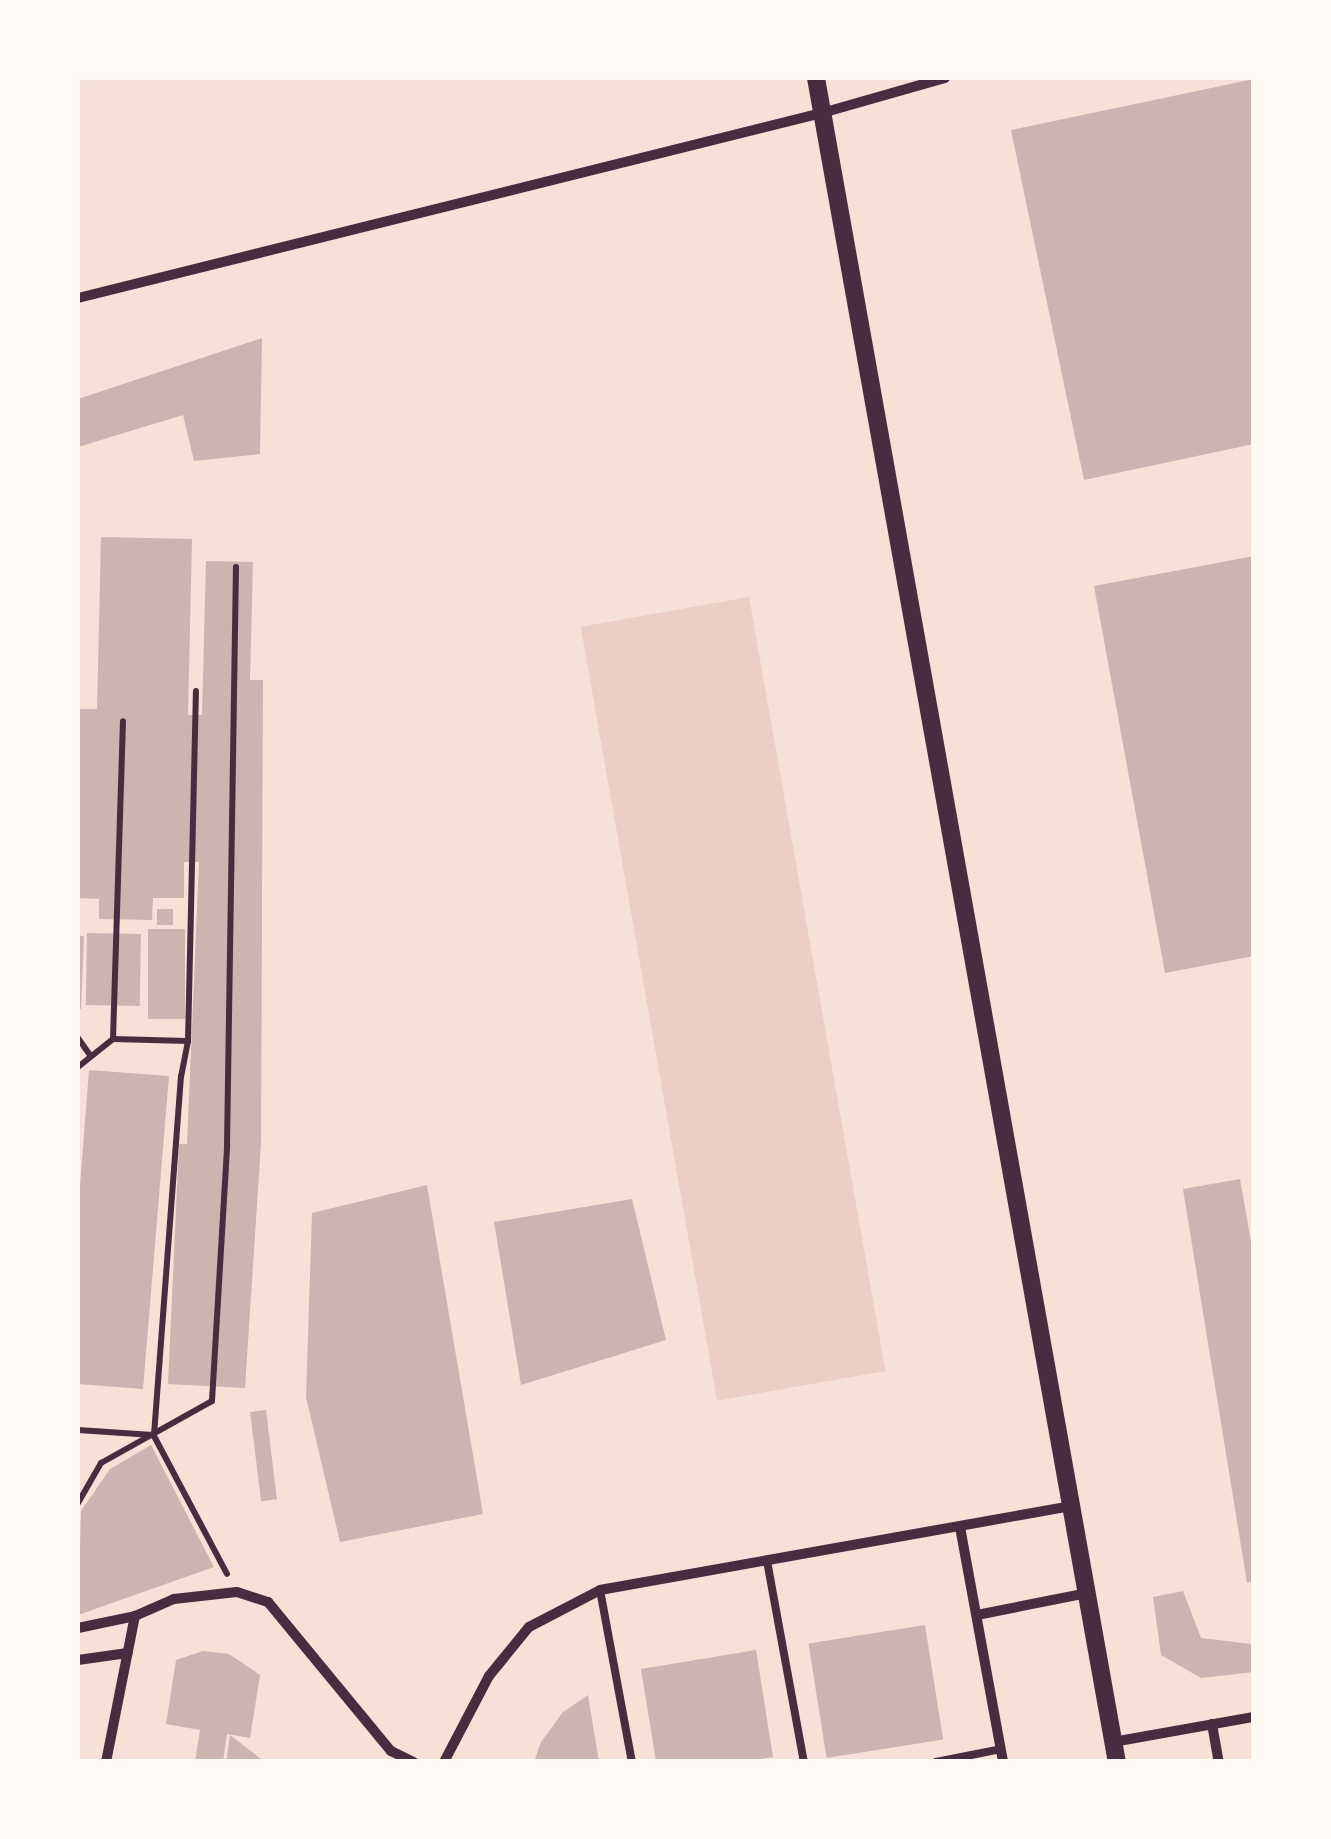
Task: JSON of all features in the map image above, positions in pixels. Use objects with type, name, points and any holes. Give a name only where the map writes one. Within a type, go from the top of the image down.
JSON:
[{"type":"street","points":[[816,78],[1116,1762]]},
{"type":"street","points":[[78,298],[822,113],[944,78]]},
{"type":"street","points":[[444,1762],[489,1676],[528,1628],[600,1590],[1071,1506]]},
{"type":"street","points":[[960,1527],[1002,1756]]},
{"type":"street","points":[[78,1628],[135,1616],[174,1600],[237,1592],[268,1602],[391,1751],[414,1762]]},
{"type":"street","points":[[977,1615],[1087,1593]]},
{"type":"street","points":[[106,1762],[135,1616]]},
{"type":"street","points":[[78,1660],[128,1653]]},
{"type":"street","points":[[1113,1742],[1254,1716]]},
{"type":"street","points":[[1212,1724],[1219,1762]]},
{"type":"lane","points":[[767,1561],[804,1762]]},
{"type":"lane","points":[[600,1590],[632,1762]]},
{"type":"lane","points":[[936,1762],[1002,1756]]},
{"type":"path","points":[[78,1503],[101,1463],[212,1400],[226,1145],[236,567]]},
{"type":"path","points":[[196,691],[188,1041],[181,1076],[154,1436],[237,1592]]},
{"type":"path","points":[[113,1039],[123,721]]},
{"type":"path","points":[[78,1038],[89,1054]]},
{"type":"path","points":[[78,1067],[89,1054],[113,1039],[188,1041]]},
{"type":"path","points":[[78,1430],[154,1436]]},
{"type":"shaded area","points":[[749,597],[885,1371],[717,1401],[581,627]]},
{"type":"building","points":[[1254,79],[1254,444],[1084,480],[1011,130]]},
{"type":"building","points":[[262,338],[260,454],[194,461],[183,415],[78,447],[78,399]]},
{"type":"building","points":[[101,537],[192,539],[188,715],[202,715],[206,561],[253,562],[250,680],[263,680],[261,1144],[245,1388],[168,1384],[179,1144],[187,1144],[199,862],[184,862],[184,898],[153,898],[152,920],[99,919],[99,899],[78,898],[78,709],[97,709]]},
{"type":"building","points":[[1254,556],[1254,956],[1165,973],[1094,586]]},
{"type":"building","points":[[157,909],[173,909],[173,925],[157,925]]},
{"type":"building","points":[[148,929],[185,929],[185,1019],[148,1019]]},
{"type":"building","points":[[87,933],[141,934],[140,1006],[86,1005]]},
{"type":"building","points":[[78,936],[84,936],[81,1009],[78,1009]]},
{"type":"building","points":[[89,1070],[169,1076],[143,1389],[78,1384],[78,1212]]},
{"type":"building","points":[[1240,1179],[1254,1259],[1254,1581],[1247,1583],[1183,1189]]},
{"type":"building","points":[[427,1185],[483,1514],[340,1542],[306,1397],[312,1213]]},
{"type":"building","points":[[632,1199],[666,1340],[521,1385],[494,1222]]},
{"type":"building","points":[[266,1410],[277,1499],[261,1501],[250,1412]]},
{"type":"building","points":[[151,1445],[214,1567],[78,1615],[81,1511],[110,1469]]},
{"type":"building","points":[[1183,1591],[1201,1638],[1251,1644],[1254,1672],[1201,1678],[1161,1655],[1153,1597]]},
{"type":"building","points":[[925,1625],[943,1740],[827,1758],[808,1643]]},
{"type":"building","points":[[756,1650],[773,1757],[744,1762],[656,1762],[641,1669]]},
{"type":"building","points":[[203,1651],[229,1654],[260,1675],[250,1738],[227,1734],[223,1762],[195,1762],[200,1730],[166,1724],[176,1660]]},
{"type":"building","points":[[588,1695],[599,1762],[534,1762],[541,1742],[563,1712]]},
{"type":"building","points":[[230,1735],[265,1762],[226,1762]]}]
